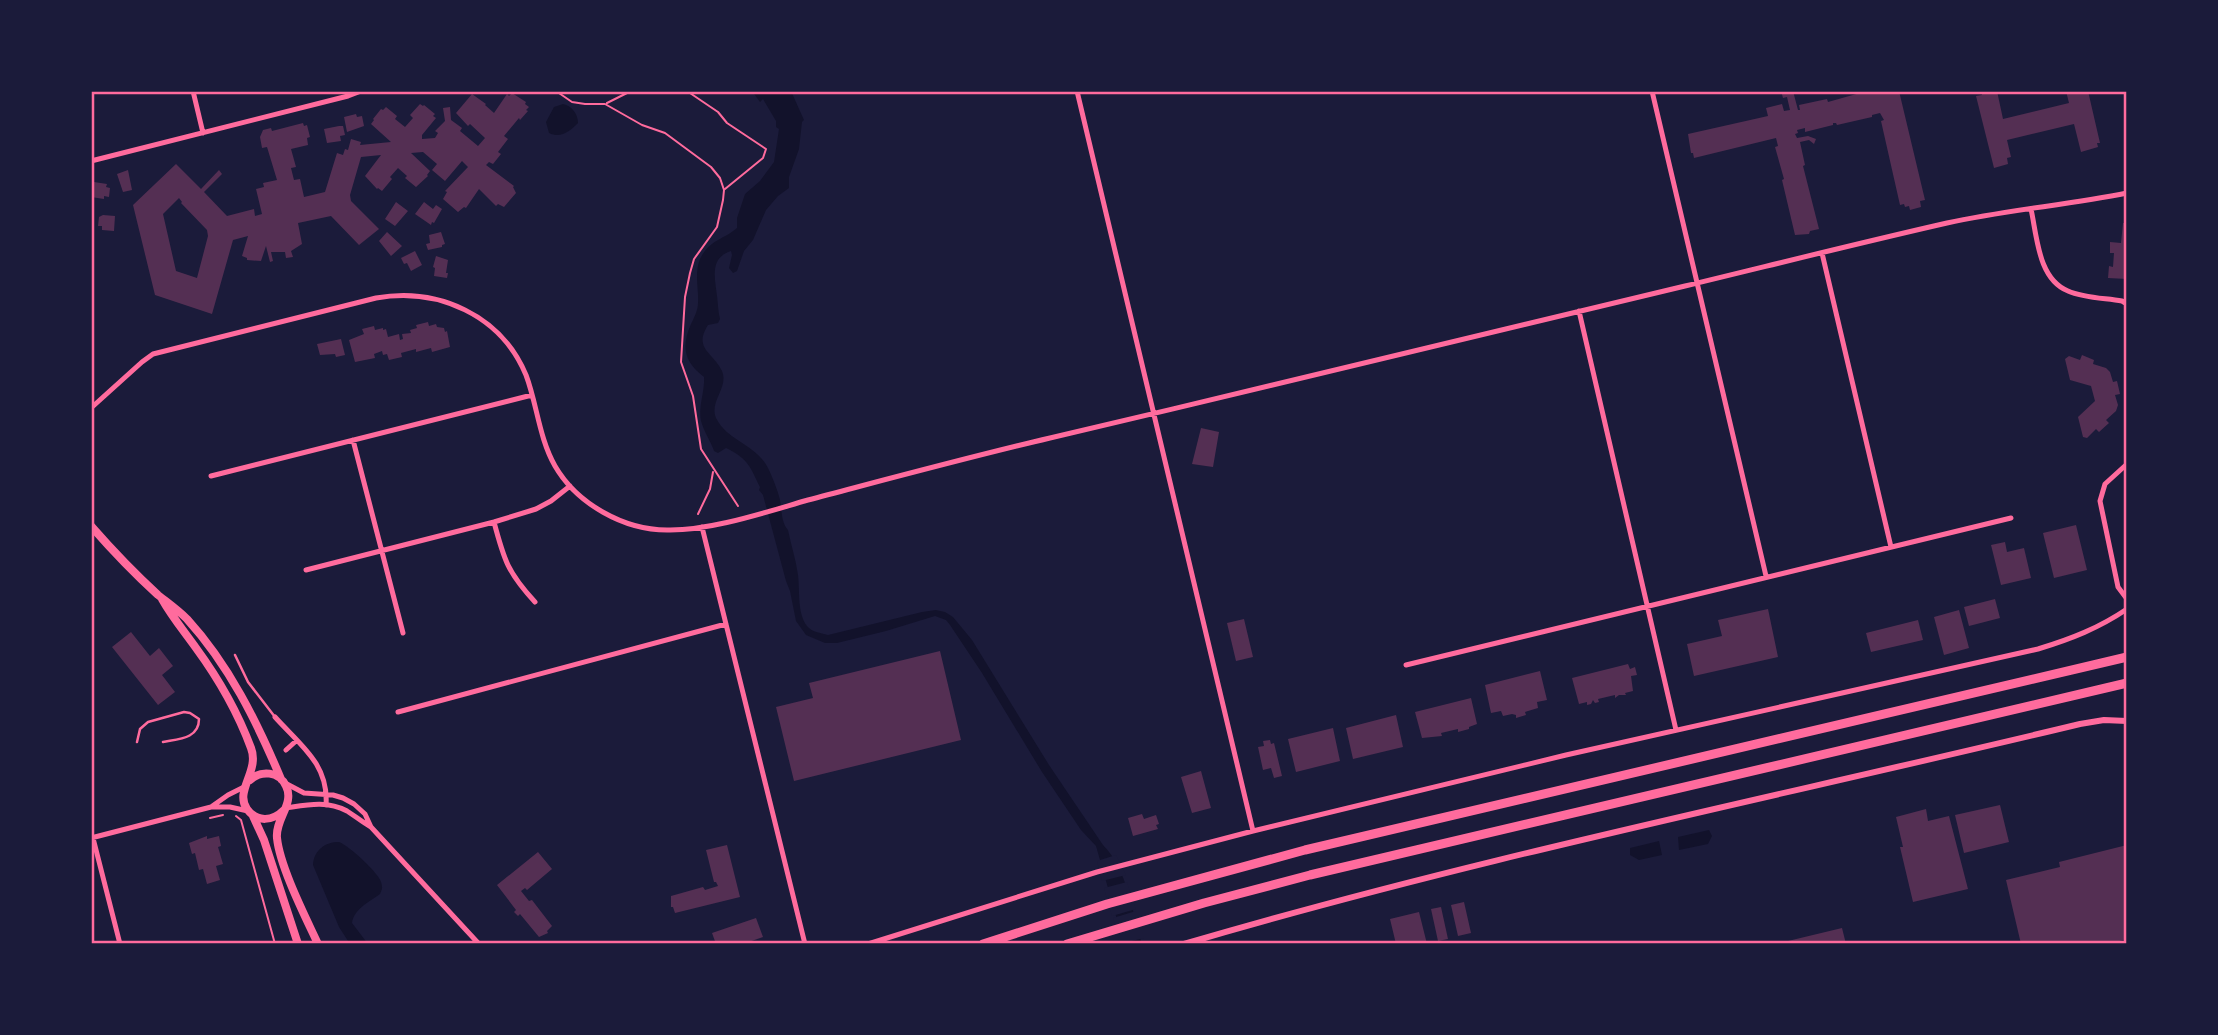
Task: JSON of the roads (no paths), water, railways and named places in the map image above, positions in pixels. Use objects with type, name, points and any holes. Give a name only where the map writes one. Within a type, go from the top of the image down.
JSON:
[{"type":"highway","points":[[983,944],[1107,904],[1367,835],[2127,657]]},
{"type":"highway","points":[[1067,944],[1310,875],[2127,683]]},
{"type":"main road","points":[[91,526],[160,597],[216,678],[238,720],[253,754],[253,765],[243,800],[264,840],[298,944]]},
{"type":"main road","points":[[160,597],[187,619],[227,670],[289,794],[277,830],[279,848],[318,944]]},
{"type":"main road","points":[[246,785],[253,777],[268,773],[283,781]]},
{"type":"main road","points":[[251,814],[267,820],[285,809]]},
{"type":"street","points":[[193,91],[203,133]]},
{"type":"street","points":[[91,161],[361,91]]},
{"type":"street","points":[[1077,91],[1253,831]]},
{"type":"street","points":[[1652,91],[1766,576]]},
{"type":"street","points":[[91,408],[153,354],[376,298],[425,296],[468,310],[487,323],[503,339],[527,377],[549,452],[556,468],[570,486],[598,509],[629,524],[662,530],[702,527],[1024,444],[1952,222],[2127,193]]},
{"type":"street","points":[[2031,209],[2044,266],[2053,282],[2069,292],[2127,304]]},
{"type":"street","points":[[1822,253],[1891,547]]},
{"type":"street","points":[[1579,311],[1676,730]]},
{"type":"street","points":[[211,476],[532,395]]},
{"type":"street","points":[[353,440],[403,634]]},
{"type":"street","points":[[2127,464],[2105,484],[2100,501],[2118,587],[2127,599]]},
{"type":"street","points":[[306,570],[494,523],[536,509],[570,486]]},
{"type":"street","points":[[1406,665],[2011,518]]},
{"type":"street","points":[[494,523],[509,570],[535,602]]},
{"type":"street","points":[[702,527],[805,944]]},
{"type":"street","points":[[868,944],[1097,872],[1253,831],[1676,730],[2038,649],[2076,638],[2127,609]]},
{"type":"street","points":[[398,712],[726,624]]},
{"type":"street","points":[[275,717],[320,768],[325,779],[326,805]]},
{"type":"street","points":[[1184,944],[1349,897],[1500,859],[2080,724],[2104,720],[2127,721]]},
{"type":"street","points":[[286,750],[296,741]]},
{"type":"street","points":[[283,781],[304,793],[343,798],[365,814],[371,827]]},
{"type":"street","points":[[211,807],[246,785]]},
{"type":"street","points":[[285,809],[312,804],[326,805],[345,810],[371,827],[479,944]]},
{"type":"street","points":[[120,944],[92,838],[211,807],[230,807],[251,814]]},
{"type":"lane","points":[[235,655],[255,692],[275,717]]},
{"type":"lane","points":[[137,742],[139,729],[148,722],[184,712],[199,719],[199,726],[192,735],[163,742]]}]
